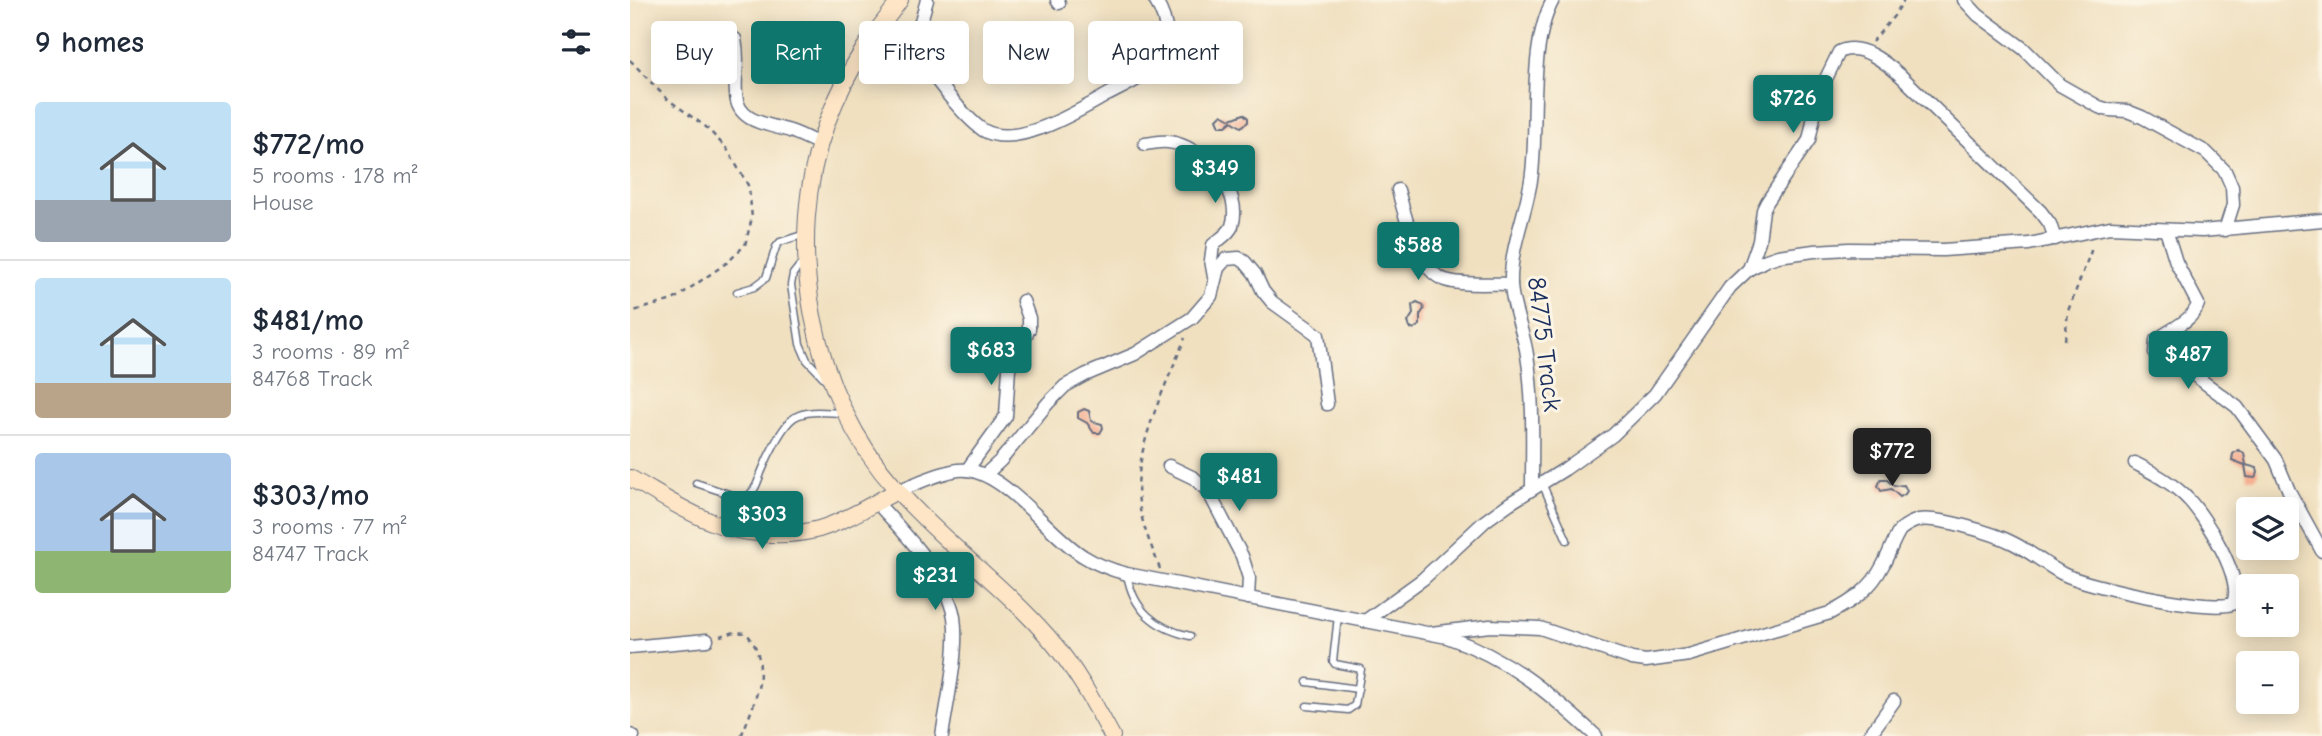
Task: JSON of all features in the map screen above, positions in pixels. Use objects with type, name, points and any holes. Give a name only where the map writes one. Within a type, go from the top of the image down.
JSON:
[{"type":"main road","points":[[900,0],[852,68],[820,144],[810,189],[806,256],[818,336],[834,388],[872,460],[897,491],[1049,638],[1081,680],[1112,736]]},
{"type":"main road","points":[[630,478],[712,522],[762,533],[793,533],[819,529],[897,491]]},
{"type":"street","points":[[927,0],[915,35],[917,49],[962,111],[983,130],[1008,134],[1041,129],[1061,121],[1142,76],[1159,61],[1164,51],[1167,27],[1155,0]]},
{"type":"street","name":"84775 Track","points":[[1537,486],[1528,357],[1511,284],[1519,223],[1532,173],[1541,35],[1553,0]]},
{"type":"street","points":[[1964,0],[1978,15],[2024,49],[2060,85],[2099,107],[2127,111],[2142,117],[2206,152],[2225,171],[2232,187],[2233,205],[2225,230]]},
{"type":"street","points":[[1749,269],[1759,241],[1763,210],[1809,140],[1819,93],[1840,50],[1848,48],[1878,58],[1889,66],[2041,212],[2050,224],[2055,239]]},
{"type":"street","points":[[737,54],[737,72]]},
{"type":"street","points":[[736,84],[735,93],[741,110],[754,121],[820,144]]},
{"type":"street","points":[[1146,144],[1169,142],[1190,150],[1212,165],[1226,183],[1233,224],[1211,251],[1215,283]]},
{"type":"street","points":[[1398,190],[1411,233],[1431,272],[1446,280],[1511,284]]},
{"type":"street","points":[[1365,621],[1423,579],[1485,521],[1613,435],[1655,394],[1730,287],[1749,269],[1778,256],[1849,249],[1943,250],[2029,244],[2117,227],[2225,230],[2322,220]]},
{"type":"street","points":[[2166,230],[2176,262],[2198,304],[2196,310],[2181,323],[2156,340],[2155,353],[2197,377],[2237,408],[2276,460],[2289,491],[2322,551]]},
{"type":"street","points":[[986,474],[1065,386],[1135,354],[1192,318],[1206,304],[1221,262],[1232,257],[1239,258],[1250,267],[1272,302],[1316,332],[1320,338],[1327,404]]},
{"type":"street","points":[[967,470],[1006,416],[1009,368],[1029,329],[1029,318],[1023,301]]},
{"type":"street","points":[[1431,633],[1490,626],[1540,628],[1632,659],[1646,661],[1689,655],[1830,613],[1845,606],[1867,590],[1875,580],[1900,530],[1908,524],[1922,520],[1943,522],[2002,538],[2064,574],[2106,588],[2179,601],[2221,606],[2232,604],[2237,592],[2232,573],[2219,545],[2195,508],[2188,498],[2168,481],[2134,463]]},
{"type":"street","points":[[1168,466],[1203,484],[1215,503],[1247,569],[1250,586],[1248,598]]},
{"type":"street","points":[[897,491],[942,474],[967,470],[986,474],[1081,555],[1101,566],[1165,582],[1431,633],[1480,650],[1517,670],[1541,687],[1596,736]]},
{"type":"street","points":[[876,502],[928,562],[950,602],[954,617],[952,673],[942,736]]},
{"type":"street","points":[[630,647],[707,640]]},
{"type":"street","points":[[1869,736],[1894,701]]},
{"type":"lane","points":[[737,292],[754,287],[766,278],[780,242],[807,233]]},
{"type":"lane","points":[[696,483],[744,499],[753,494],[785,426],[795,417],[807,413],[845,413]]},
{"type":"lane","points":[[1537,486],[1567,540]]},
{"type":"lane","points":[[1127,574],[1132,593],[1151,618],[1163,628],[1189,636]]},
{"type":"lane","points":[[1307,706],[1348,710],[1355,705],[1361,669],[1335,664],[1333,661],[1338,616]]},
{"type":"lane","points":[[1307,682],[1358,689]]},
{"type":"path","points":[[1861,51],[1861,48],[1876,38],[1904,0]]},
{"type":"path","points":[[630,60],[666,98],[706,127],[727,149],[749,187],[752,218],[745,245],[728,262],[673,300],[630,312]]},
{"type":"path","points":[[2065,340],[2068,311],[2091,251],[2085,232]]},
{"type":"path","points":[[1165,582],[1141,517],[1138,477],[1142,453],[1192,318]]},
{"type":"path","points":[[707,640],[734,632],[746,633],[758,649],[758,697],[741,736]]},
{"type":"building","points":[[1222,114],[1231,119],[1244,114],[1248,122],[1241,127],[1232,121],[1226,126],[1220,126],[1217,119]]},
{"type":"building","points":[[1417,302],[1423,305],[1424,309],[1420,315],[1420,325],[1413,329],[1408,322],[1413,314],[1412,305]]},
{"type":"building","points":[[1084,409],[1089,411],[1091,421],[1102,424],[1100,433],[1094,433],[1087,423],[1078,418],[1078,412]]},
{"type":"building","points":[[2238,450],[2244,453],[2246,465],[2257,468],[2255,478],[2247,477],[2245,465],[2232,460],[2233,454]]},
{"type":"building","points":[[1881,479],[1886,479],[1894,486],[1904,485],[1907,491],[1900,497],[1891,489],[1881,491],[1878,486]]}]
